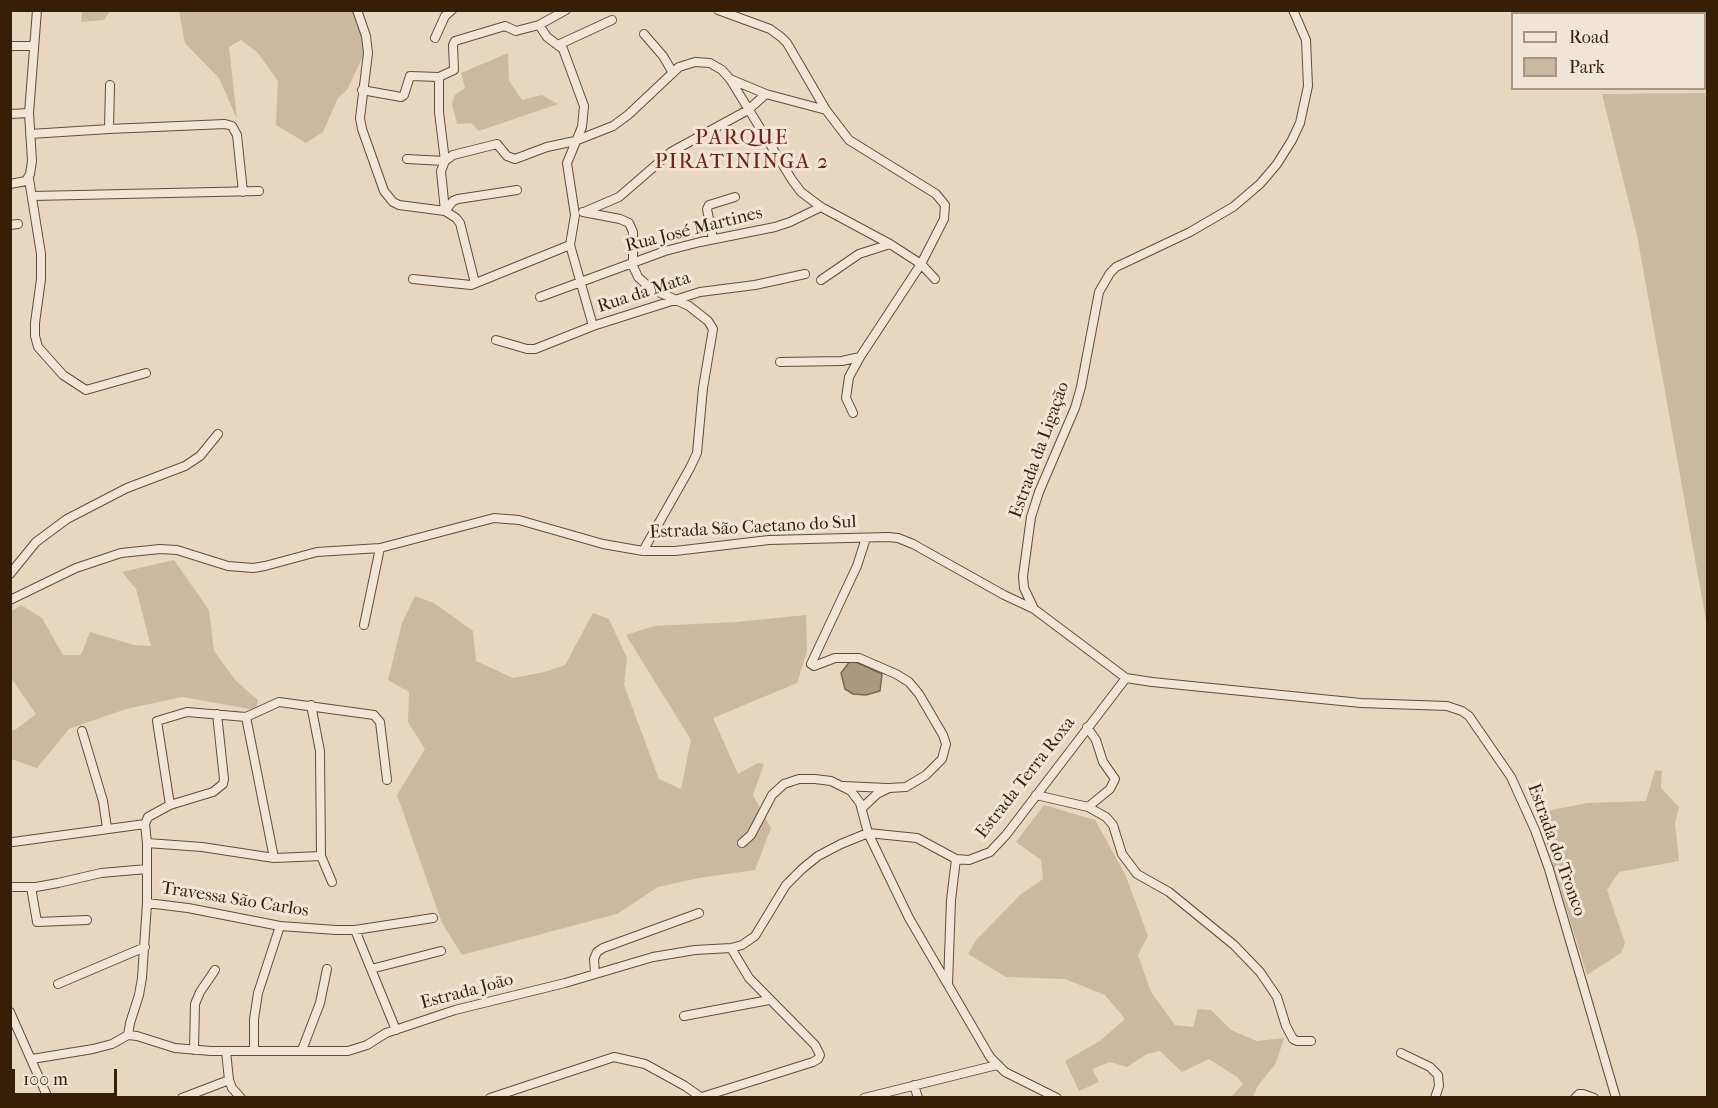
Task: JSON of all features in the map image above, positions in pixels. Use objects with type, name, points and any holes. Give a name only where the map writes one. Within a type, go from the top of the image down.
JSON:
[{"type":"street","points":[[37,10],[29,113],[32,161],[29,178],[41,254],[41,279],[34,336],[39,347],[63,375],[86,390],[147,373]]},
{"type":"street","points":[[357,10],[366,36],[368,52],[360,118],[362,129],[388,196],[393,202],[406,207],[451,213],[460,223],[475,284]]},
{"type":"street","points":[[435,38],[445,16],[452,10]]},
{"type":"street","points":[[362,90],[401,97],[404,95],[407,78],[410,76],[439,77],[454,70],[453,45],[455,41],[505,26],[516,31],[539,25],[566,10]]},
{"type":"street","points":[[718,10],[777,33],[787,44],[826,110],[849,140],[930,190],[941,199],[946,212],[921,264],[849,377],[846,398],[853,413]]},
{"type":"street","name":"Estrada da Ligação","points":[[1034,609],[1024,588],[1027,538],[1039,492],[1075,408],[1100,292],[1110,273],[1116,267],[1214,220],[1260,184],[1277,164],[1292,141],[1300,123],[1308,86],[1306,40],[1293,10]]},
{"type":"street","points":[[560,44],[612,20]]},
{"type":"street","points":[[539,25],[547,37],[560,44],[566,54],[584,106],[582,127],[569,156],[567,170],[579,214],[570,245],[593,326]]},
{"type":"street","points":[[644,34],[663,56],[673,73]]},
{"type":"street","points":[[10,46],[33,46]]},
{"type":"street","points":[[407,159],[445,161],[453,155],[497,144],[507,156],[515,159],[547,147],[575,141],[614,126],[628,116],[673,73],[686,64],[702,62],[716,66],[730,78],[766,94],[826,110]]},
{"type":"street","points":[[439,77],[439,112],[445,161],[440,175],[445,211]]},
{"type":"street","points":[[730,78],[796,186],[821,207],[890,244],[921,264],[935,279]]},
{"type":"street","points":[[109,129],[110,85]]},
{"type":"street","points":[[798,102],[812,87]]},
{"type":"street","points":[[579,214],[619,197],[671,152],[748,110],[766,94]]},
{"type":"street","points":[[10,114],[29,113]]},
{"type":"street","points":[[30,134],[225,124],[232,126],[237,135],[243,192]]},
{"type":"street","points":[[10,184],[21,183],[29,178]]},
{"type":"street","points":[[445,211],[453,201],[458,199],[517,190]]},
{"type":"street","points":[[33,196],[259,191]]},
{"type":"street","points":[[713,239],[707,209],[709,206],[735,197]]},
{"type":"street","name":"Rua José Martines","points":[[540,297],[632,262],[713,239],[790,222],[821,207]]},
{"type":"street","points":[[579,214],[620,219],[629,223],[633,232],[632,262],[635,272],[643,282],[676,299],[703,317],[713,329],[703,388],[697,453],[643,550]]},
{"type":"street","points":[[821,280],[859,254],[890,244]]},
{"type":"street","points":[[414,279],[459,285],[475,284],[570,245]]},
{"type":"street","name":"Rua da Mata","points":[[496,340],[535,349],[593,326],[676,299],[713,289],[755,285],[805,274]]},
{"type":"street","points":[[780,362],[842,362],[860,357]]},
{"type":"street","points":[[10,574],[36,542],[68,519],[127,488],[185,466],[200,456],[218,434]]},
{"type":"street","name":"Estrada São Caetano do Sul","points":[[10,600],[76,568],[121,553],[160,549],[177,550],[228,566],[241,568],[266,566],[317,552],[380,548],[467,524],[494,518],[506,518],[603,544],[643,550],[675,551],[788,538],[898,538],[1034,609]]},
{"type":"street","points":[[742,843],[752,835],[772,795],[784,784],[799,779],[815,779],[843,786],[906,787],[934,767],[942,759],[946,750],[943,735],[919,694],[909,682],[859,658],[835,658],[814,666],[811,664],[857,566],[866,538]]},
{"type":"street","points":[[364,625],[380,548]]},
{"type":"street","points":[[1034,609],[1126,678]]},
{"type":"street","name":"Estrada Terra Roxa","points":[[956,859],[969,860],[990,852],[1006,835],[1126,678]]},
{"type":"street","name":"Estrada do Tronco","points":[[1126,678],[1361,703],[1447,706],[1469,716],[1511,777],[1535,831],[1549,869],[1616,1098]]},
{"type":"street","points":[[170,805],[157,721],[187,712],[246,717],[279,702],[374,715],[380,722],[387,780]]},
{"type":"street","points":[[311,705],[320,752],[321,856],[332,882]]},
{"type":"street","points":[[32,1059],[93,1049],[112,1044],[128,1035],[129,1023],[139,995],[145,947],[147,843],[145,824],[148,817],[170,805],[213,792],[223,784],[217,714]]},
{"type":"street","points":[[246,717],[274,858]]},
{"type":"street","points":[[1087,727],[1096,740],[1103,762],[1115,779],[1110,789],[1088,807]]},
{"type":"street","points":[[82,730],[103,801],[107,828]]},
{"type":"street","points":[[843,786],[856,797],[862,808],[868,833],[909,918],[980,1043],[1005,1072],[1057,1098]]},
{"type":"street","points":[[862,808],[877,794],[889,788]]},
{"type":"street","points":[[1036,795],[1088,807],[1106,817],[1113,825],[1122,854],[1137,874],[1146,881],[1160,886],[1234,945],[1260,972],[1277,997],[1293,1039],[1311,1041]]},
{"type":"street","points":[[13,842],[145,824]]},
{"type":"street","points":[[868,833],[917,838],[956,859],[951,900],[948,984]]},
{"type":"street","name":"Estrada João","points":[[128,1035],[175,1048],[194,1050],[348,1051],[367,1045],[380,1036],[464,1007],[565,983],[678,952],[742,945],[755,936],[786,885],[802,869],[818,856],[868,833]]},
{"type":"street","points":[[147,843],[202,847],[274,858],[321,856]]},
{"type":"street","points":[[10,888],[58,884],[100,873],[147,869]]},
{"type":"street","points":[[31,887],[37,922],[87,920]]},
{"type":"street","name":"Travessa São Carlos","points":[[147,903],[188,908],[280,926],[355,930],[433,918]]},
{"type":"street","points":[[595,974],[594,958],[603,948],[699,913]]},
{"type":"street","points":[[254,1050],[254,1019],[258,993],[280,926]]},
{"type":"street","points":[[355,930],[396,1030]]},
{"type":"street","points":[[58,984],[145,947]]},
{"type":"street","points":[[490,1098],[614,1057],[645,1064],[702,1097],[779,1074],[818,1059],[820,1054],[815,1045],[748,978],[731,948]]},
{"type":"street","points":[[371,969],[441,951]]},
{"type":"street","points":[[302,1050],[320,1003],[327,969]]},
{"type":"street","points":[[194,1050],[195,1004],[215,970]]},
{"type":"street","points":[[684,1016],[770,1000]]},
{"type":"street","points":[[10,1012],[48,1098]]},
{"type":"street","points":[[226,1052],[229,1080],[232,1088],[241,1098]]},
{"type":"street","points":[[1401,1053],[1430,1066],[1438,1075],[1435,1098]]},
{"type":"street","points":[[864,1098],[997,1065]]},
{"type":"street","points":[[182,1098],[229,1080]]},
{"type":"street","points":[[914,1085],[918,1098]]},
{"type":"street","points":[[1575,1098],[1579,1094],[1594,1098]]},
{"type":"green space","points":[[82,10],[110,11],[104,20],[81,22]]},
{"type":"green space","points":[[179,11],[354,11],[357,15],[365,52],[347,90],[338,98],[323,132],[306,143],[276,125],[278,81],[258,53],[241,40],[229,47],[237,119],[219,78],[185,43]]},
{"type":"green space","points":[[508,53],[509,81],[522,100],[542,95],[558,104],[479,131],[471,123],[457,124],[452,104],[455,95],[465,88],[461,73]]},
{"type":"green space","points":[[1708,93],[1707,626],[1637,235],[1602,94]]},
{"type":"green space","points":[[174,560],[209,610],[214,651],[236,681],[258,700],[256,710],[182,697],[126,709],[69,729],[37,768],[11,759],[11,731],[36,714],[11,678],[11,612],[21,605],[42,618],[63,655],[81,655],[90,632],[134,645],[151,646],[136,589],[122,572]]},
{"type":"green space","points":[[415,596],[434,603],[473,631],[476,661],[513,678],[565,665],[593,613],[609,619],[627,658],[624,685],[659,779],[681,789],[691,740],[626,635],[654,626],[736,622],[806,615],[807,651],[797,683],[713,718],[738,774],[758,763],[764,764],[753,795],[771,828],[755,870],[658,887],[617,914],[462,955],[442,923],[397,795],[425,749],[408,722],[409,692],[388,680],[402,623]]},
{"type":"green space","points":[[1655,770],[1662,771],[1661,788],[1679,807],[1675,823],[1679,861],[1619,872],[1607,890],[1625,943],[1621,953],[1587,975],[1537,813],[1587,803],[1646,801]]},
{"type":"green space","points":[[1044,805],[1095,820],[1125,874],[1148,936],[1138,955],[1151,992],[1175,1025],[1193,1027],[1198,1009],[1211,1010],[1231,1030],[1257,1041],[1284,1038],[1276,1063],[1257,1087],[1253,1097],[1231,1097],[1243,1084],[1237,1077],[1209,1059],[1182,1072],[1160,1051],[1147,1054],[1127,1067],[1110,1062],[1092,1069],[1099,1082],[1079,1091],[1065,1061],[1100,1041],[1125,1019],[1105,995],[1065,979],[1006,977],[968,954],[977,939],[1020,895],[1043,879],[1041,860],[1016,842]]},
{"type":"shaded area","points":[[851,660],[882,674],[880,691],[866,695],[853,694],[845,689],[841,673]]},
{"type":"district","name":"PARQUE PIRATININGA 2","points":[[742,151]]}]
